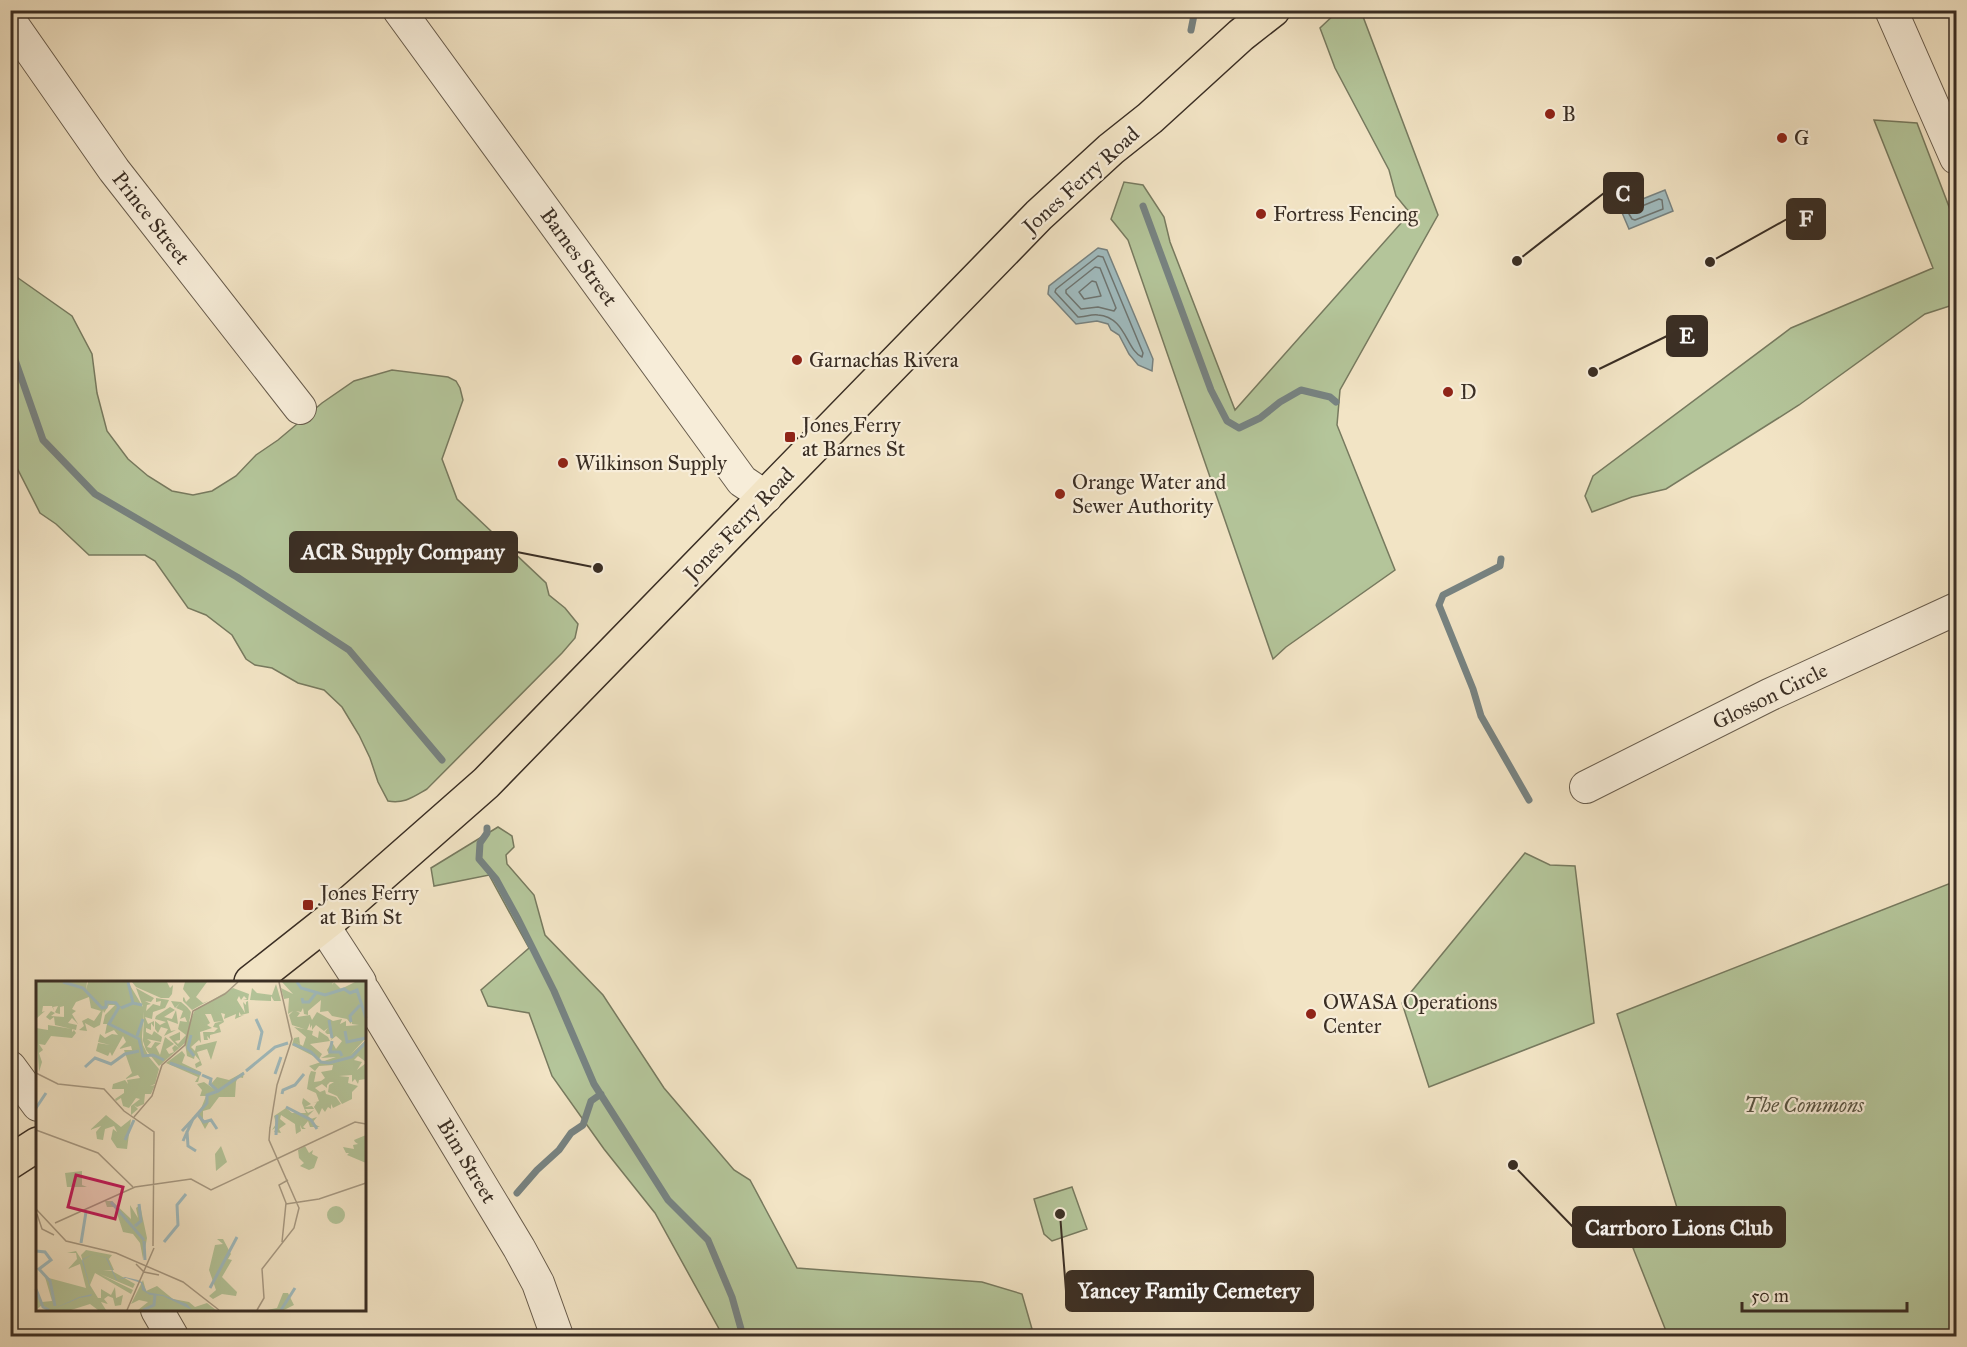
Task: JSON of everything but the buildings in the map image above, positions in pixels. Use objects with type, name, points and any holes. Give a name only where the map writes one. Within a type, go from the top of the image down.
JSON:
[{"type":"main road","name":"Jones Ferry Road","points":[[251,981],[323,925],[486,783],[1039,215],[1241,35],[1273,10]]},
{"type":"main road","points":[[10,1162],[36,1145]]},
{"type":"street","name":"Barnes Street","points":[[399,10],[742,481],[766,497]]},
{"type":"street","points":[[1891,10],[1956,158]]},
{"type":"street","name":"Prince Street","points":[[10,21],[114,170],[300,408]]},
{"type":"street","name":"Glosson Circle","points":[[1586,788],[1769,695],[1956,609]]},
{"type":"street","points":[[323,925],[359,981]]},
{"type":"street","name":"Bim Street","points":[[366,994],[519,1248],[538,1283],[556,1336]]},
{"type":"street","points":[[10,1067],[36,1102]]},
{"type":"street","points":[[158,1311],[172,1336]]},
{"type":"green space","points":[[1338,11],[1362,14],[1438,215],[1340,390],[1337,425],[1395,570],[1286,647],[1273,659],[1128,240],[1111,219],[1124,182],[1143,185],[1164,217],[1170,242],[1235,410],[1410,213],[1396,196],[1389,170],[1335,68],[1320,28]]},
{"type":"green space","points":[[1874,120],[1917,123],[1956,225],[1956,304],[1925,314],[1799,405],[1666,489],[1632,497],[1592,512],[1585,496],[1593,476],[1791,328],[1933,268]]},
{"type":"green space","points":[[11,273],[72,316],[92,354],[97,393],[107,431],[128,459],[148,476],[172,491],[193,495],[212,491],[236,476],[256,455],[354,381],[392,370],[448,377],[456,381],[463,400],[442,459],[457,499],[546,583],[549,595],[565,608],[578,624],[575,638],[427,789],[404,801],[388,801],[359,735],[342,707],[324,690],[298,683],[272,668],[255,665],[246,659],[232,635],[206,615],[188,608],[155,561],[145,555],[89,555],[56,524],[40,513],[11,456]]},
{"type":"green space","points":[[498,827],[512,836],[514,847],[506,855],[507,864],[534,895],[545,935],[603,995],[664,1088],[734,1170],[750,1180],[797,1268],[982,1282],[1022,1294],[1032,1329],[992,1336],[723,1336],[655,1213],[604,1149],[552,1076],[529,1013],[488,1006],[481,990],[529,948],[489,875],[434,886],[431,868]]},
{"type":"green space","points":[[1525,853],[1550,865],[1575,866],[1594,1023],[1429,1087],[1402,1003]]},
{"type":"green space","name":"The Commons","points":[[1956,881],[1956,1336],[1668,1336],[1633,1248],[1683,1227],[1617,1014]]},
{"type":"green space","points":[[1072,1187],[1087,1229],[1052,1241],[1044,1234],[1034,1199]]},
{"type":"water","points":[[1665,190],[1673,211],[1629,229],[1620,208]]},
{"type":"water","points":[[1098,248],[1107,250],[1153,359],[1152,371],[1138,365],[1119,335],[1111,330],[1108,324],[1097,321],[1076,324],[1048,294],[1049,286]]},
{"type":"waterway","points":[[1191,30],[1195,10]]},
{"type":"waterway","points":[[1143,206],[1211,390],[1227,421],[1239,428],[1260,418],[1280,402],[1301,390],[1330,397],[1336,402]]},
{"type":"waterway","points":[[10,354],[14,357],[43,440],[95,494],[237,577],[349,650],[442,760]]},
{"type":"waterway","points":[[1501,559],[1500,566],[1443,595],[1439,605],[1473,689],[1481,716],[1529,800]]},
{"type":"waterway","points":[[487,828],[487,833],[480,843],[479,859],[496,879],[518,919],[554,991],[594,1084],[668,1200],[708,1240],[732,1297],[743,1336]]},
{"type":"waterway","points":[[517,1193],[559,1150],[571,1133],[583,1125],[591,1101],[601,1094]]},
{"type":"place","name":"B","points":[[1550,114]]},
{"type":"place","name":"G","points":[[1782,138]]},
{"type":"place","name":"Fortress Fencing","points":[[1261,214]]},
{"type":"place","name":"C","points":[[1517,261]]},
{"type":"place","name":"F","points":[[1710,262]]},
{"type":"place","name":"Garnachas Rivera","points":[[797,360]]},
{"type":"place","name":"E","points":[[1593,372]]},
{"type":"place","name":"D","points":[[1448,392]]},
{"type":"place","name":"Jones Ferry at Barnes St","points":[[790,437]]},
{"type":"place","name":"Wilkinson Supply","points":[[563,463]]},
{"type":"place","name":"Orange Water and Sewer Authority","points":[[1060,494]]},
{"type":"place","name":"ACR Supply Company","points":[[598,568]]},
{"type":"place","name":"Jones Ferry at Bim St","points":[[308,905]]},
{"type":"place","name":"OWASA Operations Center","points":[[1311,1014]]},
{"type":"place","name":"Carrboro Lions Club","points":[[1513,1165]]},
{"type":"place","name":"Yancey Family Cemetery","points":[[1060,1214]]}]
